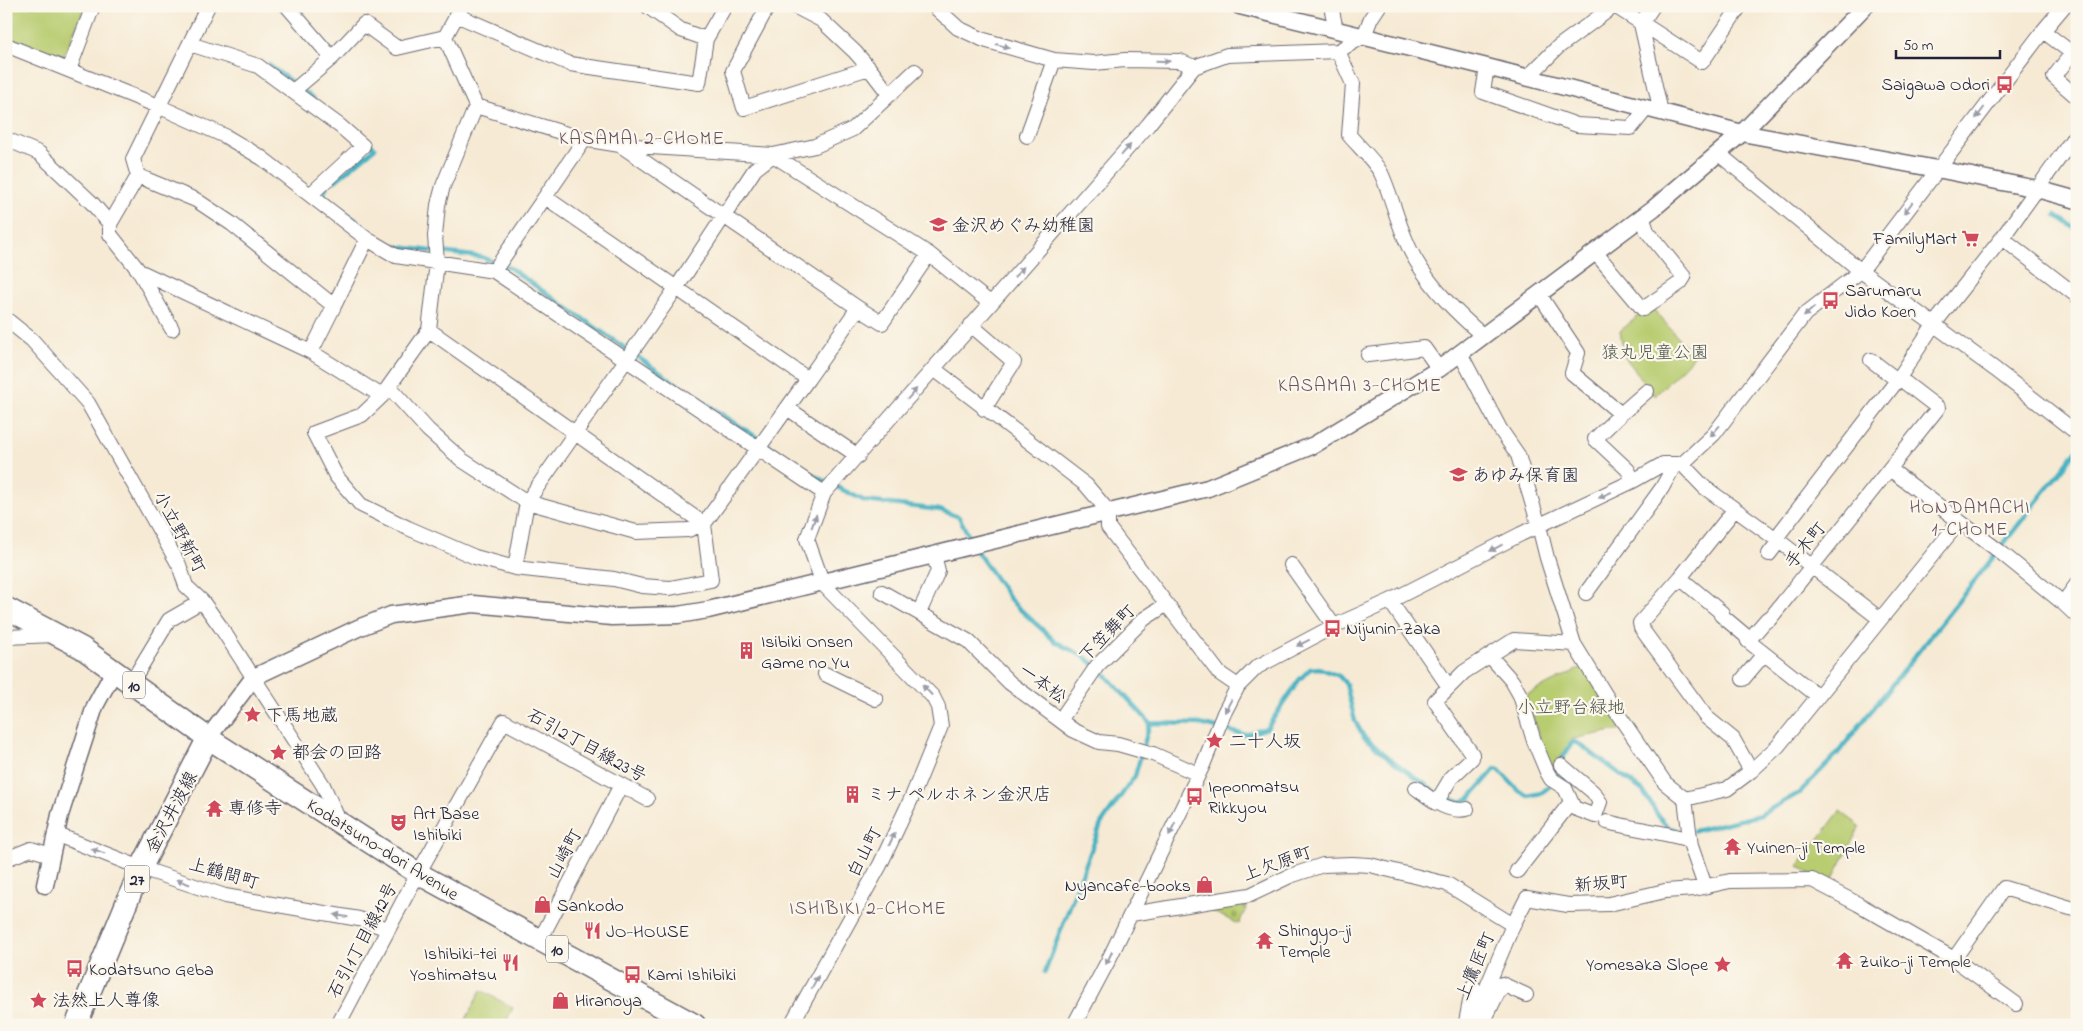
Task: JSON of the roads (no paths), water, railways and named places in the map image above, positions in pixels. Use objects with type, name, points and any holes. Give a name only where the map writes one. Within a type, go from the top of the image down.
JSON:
[{"type":"main road","name":"Kodatsuno-dori Avenue","points":[[6,608],[82,648],[208,738],[418,874],[695,1025]]},
{"type":"main road","name":"金沢井波線","points":[[76,1025],[142,868],[208,738]]},
{"type":"street","points":[[69,70],[93,6]]},
{"type":"street","points":[[287,6],[332,58]]},
{"type":"street","points":[[647,6],[681,30],[706,39]]},
{"type":"street","points":[[445,38],[459,10],[570,64],[698,83],[706,39],[725,6]]},
{"type":"street","points":[[768,6],[733,71],[744,108],[869,68]]},
{"type":"street","points":[[794,6],[821,20],[856,52],[889,94]]},
{"type":"street","points":[[934,6],[958,28],[984,40],[1054,60],[1094,63],[1125,60],[1180,61],[1194,67]]},
{"type":"street","points":[[1240,6],[1528,77],[1742,133],[1937,169],[2037,189],[2077,200]]},
{"type":"street","points":[[1331,6],[1336,30]]},
{"type":"street","points":[[822,584],[807,539],[824,493],[1148,125],[1194,67],[1227,55],[1338,51],[1364,36],[1371,18],[1379,6]]},
{"type":"street","points":[[1528,77],[1558,48],[1614,6],[1702,62],[1740,6]]},
{"type":"street","points":[[1653,6],[1641,24],[1654,110]]},
{"type":"street","points":[[208,738],[254,677],[358,628],[391,616],[473,604],[612,617],[678,615],[708,610],[822,584],[1108,511],[1208,488],[1314,445],[1439,369],[1642,216],[1742,133],[1865,6]]},
{"type":"street","points":[[1586,593],[1678,464],[1714,434],[1805,314],[1861,271],[1937,169],[2064,6]]},
{"type":"street","points":[[172,329],[139,271],[110,234],[110,224],[138,176],[133,158],[190,44],[202,10]]},
{"type":"street","points":[[293,91],[332,58],[364,24],[397,48],[445,38]]},
{"type":"street","points":[[2044,31],[2075,50],[2054,77],[2077,98]]},
{"type":"street","points":[[429,330],[704,524],[711,580],[670,588],[642,586],[614,579],[515,568],[475,556],[408,528],[361,505],[336,476],[314,433],[362,415],[386,392],[429,330],[437,262],[435,236],[438,205],[443,186],[476,106],[445,38]]},
{"type":"street","points":[[190,44],[258,66],[340,126],[363,146],[310,195]]},
{"type":"street","points":[[6,45],[158,106],[225,136],[262,158],[367,239],[396,256],[494,271],[824,493]]},
{"type":"street","points":[[1338,51],[1353,84],[1349,135],[1380,171],[1403,234],[1415,258],[1434,288],[1451,308],[1483,336]]},
{"type":"street","points":[[1028,136],[1054,60]]},
{"type":"street","points":[[1487,67],[1483,92],[1577,126],[1631,128],[1654,110]]},
{"type":"street","points":[[476,106],[585,139],[620,145],[773,155],[815,146],[853,129],[915,72]]},
{"type":"street","points":[[1770,554],[1777,540],[1898,379],[1934,324],[2002,238],[2077,133]]},
{"type":"street","points":[[6,139],[39,153],[92,203],[110,224]]},
{"type":"street","points":[[494,271],[585,139]]},
{"type":"street","points":[[620,145],[723,217],[882,323],[929,254]]},
{"type":"street","points":[[1719,154],[1861,271],[2077,433]]},
{"type":"street","points":[[773,155],[929,254],[990,303]]},
{"type":"street","points":[[515,568],[527,502],[755,169],[773,155]]},
{"type":"street","points":[[138,176],[196,200],[232,224],[334,306]]},
{"type":"street","points":[[545,197],[808,379]]},
{"type":"street","points":[[1594,252],[1643,309],[1680,284],[1684,277],[1647,230],[1642,216]]},
{"type":"street","points":[[2002,238],[2077,296]]},
{"type":"street","points":[[311,352],[367,239]]},
{"type":"street","points":[[139,271],[311,352],[386,392],[462,460],[527,502],[636,532],[688,530],[704,524],[858,308]]},
{"type":"street","points":[[1539,294],[1578,353],[1572,373],[1621,414]]},
{"type":"street","name":"小立野新町","points":[[6,318],[32,340],[88,403],[179,565],[186,586],[202,601],[254,677],[323,785],[340,823]]},
{"type":"street","points":[[971,325],[1014,362],[984,409]]},
{"type":"street","points":[[1368,354],[1424,348],[1439,369]]},
{"type":"street","points":[[1460,353],[1500,429],[1518,455],[1574,644],[1609,701],[1665,783],[1685,799],[1690,840],[1705,886],[1730,880],[1812,880],[1954,959],[2016,1004]]},
{"type":"street","points":[[1871,360],[1898,379]]},
{"type":"street","points":[[934,369],[1086,485],[1108,511],[1108,527],[1219,673],[1238,686]]},
{"type":"street","name":"手木町","points":[[1748,641],[1767,619],[1769,620],[1938,408],[1898,379]]},
{"type":"street","points":[[1633,481],[1628,470],[1595,439],[1647,391]]},
{"type":"street","points":[[787,408],[858,456]]},
{"type":"street","points":[[1074,1025],[1131,914],[1198,775],[1224,713],[1238,686],[1257,667],[1334,626],[1390,601],[1633,481],[1663,464],[1678,464],[1704,487],[1880,619]]},
{"type":"street","points":[[1890,470],[2022,570],[2064,603],[2077,616]]},
{"type":"street","points":[[1735,509],[1680,578],[1640,623],[1641,628],[1706,717],[1733,739],[1751,771]]},
{"type":"street","points":[[1685,799],[1727,788],[1751,771],[1778,746],[1960,522]]},
{"type":"street","points":[[919,613],[938,572],[934,555]]},
{"type":"street","points":[[1290,565],[1334,626]]},
{"type":"street","points":[[1680,578],[1722,612],[1721,615],[1746,636],[1748,641],[1818,696]]},
{"type":"street","name":"白山町","points":[[792,1025],[880,865],[916,788],[941,726],[938,707],[933,697],[822,584]]},
{"type":"street","points":[[2064,603],[2077,584]]},
{"type":"street","name":"一本松","points":[[882,592],[968,641],[1010,684],[1061,719],[1073,730],[1099,742],[1118,744],[1153,754],[1198,775]]},
{"type":"street","points":[[45,886],[55,834],[95,706],[122,677],[169,620],[202,601]]},
{"type":"street","points":[[1390,601],[1449,687]]},
{"type":"street","name":"下笠舞町","points":[[1061,719],[1097,666],[1144,619],[1167,604]]},
{"type":"street","points":[[6,637],[58,635]]},
{"type":"street","points":[[1436,803],[1451,778],[1472,758],[1472,754],[1435,701],[1464,672],[1514,640],[1574,644]]},
{"type":"street","points":[[1743,679],[1764,654]]},
{"type":"street","points":[[1490,656],[1512,681],[1520,695],[1534,741],[1547,772],[1551,779],[1565,788],[1574,808],[1601,819],[1638,830],[1661,832],[1690,840]]},
{"type":"street","points":[[825,674],[876,699]]},
{"type":"street","name":"石引2丁目線23号","points":[[418,874],[504,721],[647,799]]},
{"type":"street","points":[[1561,765],[1593,792],[1600,802],[1601,819]]},
{"type":"street","name":"山崎町","points":[[540,940],[621,785]]},
{"type":"street","points":[[1416,788],[1436,803],[1459,810],[1467,809]]},
{"type":"street","points":[[1517,871],[1571,802]]},
{"type":"street","name":"上鶴間町","points":[[55,834],[142,868],[225,896],[359,919],[388,929]]},
{"type":"street","points":[[6,859],[31,849],[51,854]]},
{"type":"street","name":"上欠原町","points":[[1131,914],[1250,895],[1290,876],[1323,865],[1352,864],[1370,865],[1448,884],[1514,924]]},
{"type":"street","name":"石引1丁目線12号","points":[[338,1025],[418,874]]},
{"type":"street","name":"新坂町","points":[[1514,924],[1527,898],[1568,905],[1609,904],[1665,891],[1705,886]]},
{"type":"street","points":[[1954,959],[2004,888],[2077,910]]},
{"type":"street","name":"上鷹匠町","points":[[1471,1025],[1514,924]]},
{"type":"street","points":[[1482,1025],[1502,984],[1526,995]]},
{"type":"street","points":[[1465,1025],[1473,986]]},
{"type":"waterway","points":[[269,65],[314,99]]},
{"type":"waterway","points":[[335,181],[375,148],[346,123]]},
{"type":"waterway","points":[[327,187],[324,190],[325,197],[384,242]]},
{"type":"waterway","points":[[2056,215],[2077,230]]},
{"type":"waterway","points":[[390,246],[482,257],[510,268],[668,378],[813,475],[865,501],[940,510],[959,517],[972,542]]},
{"type":"waterway","points":[[2001,547],[2077,450]]},
{"type":"waterway","points":[[975,549],[1012,602],[1056,642],[1085,657],[1102,671],[1150,723],[1200,724],[1246,735],[1267,728],[1299,680],[1310,669],[1319,668],[1339,676],[1346,684],[1355,721],[1364,737],[1437,793]]},
{"type":"waterway","points":[[1694,831],[1760,815],[1799,793],[1837,754],[1995,555]]},
{"type":"waterway","points":[[1045,972],[1101,824],[1135,776],[1150,723]]},
{"type":"waterway","points":[[1556,779],[1560,763],[1571,744],[1574,742],[1578,743],[1643,791],[1659,817],[1668,827],[1678,831]]},
{"type":"waterway","points":[[1445,798],[1460,802],[1470,798],[1495,769],[1499,770],[1519,791],[1528,796],[1541,793],[1553,784]]},
{"type":"place","name":"Saigawa Odori","points":[[2004,84]]},
{"type":"place","name":"金沢めぐみ幼稚園","points":[[938,225]]},
{"type":"place","name":"FamilyMart","points":[[1971,238]]},
{"type":"place","name":"Sarumaru Jido Koen","points":[[1831,300]]},
{"type":"place","name":"あゆみ保育園","points":[[1458,475]]},
{"type":"place","name":"Nijunin-Zaka","points":[[1332,628]]},
{"type":"place","name":"Isibiki Onsen Game no Yu","points":[[747,651]]},
{"type":"place","name":"下馬地蔵","points":[[252,715]]},
{"type":"place","name":"二十人坂","points":[[1215,741]]},
{"type":"place","name":"都会の回路","points":[[278,752]]},
{"type":"place","name":"ミナ ペルホネン金沢店","points":[[853,794]]},
{"type":"place","name":"Ipponmatsu Rikkyou","points":[[1194,796]]},
{"type":"place","name":"専修寺","points":[[214,808]]},
{"type":"place","name":"Art Base Ishibiki","points":[[399,823]]},
{"type":"place","name":"Yuinen-ji Temple","points":[[1733,847]]},
{"type":"place","name":"Nyancafe-books","points":[[1205,885]]},
{"type":"place","name":"Sankodo","points":[[543,905]]},
{"type":"place","name":"JO-HOUSE","points":[[592,931]]},
{"type":"place","name":"Shingyo-ji Temple","points":[[1264,940]]},
{"type":"place","name":"Zuiko-ji Temple","points":[[1845,961]]},
{"type":"place","name":"Ishibiki-tei Yoshimatsu","points":[[511,963]]},
{"type":"place","name":"Yomesaka Slope","points":[[1722,964]]},
{"type":"place","name":"Kodatsuno Geba","points":[[75,969]]},
{"type":"place","name":"Kami Ishibiki","points":[[633,974]]},
{"type":"place","name":"法然上人尊像","points":[[38,1000]]},
{"type":"place","name":"Hiranoya","points":[[561,1000]]},
{"type":"district","name":"KASAMAI 2-CHOME","points":[[642,137]]},
{"type":"district","name":"KASAMAI 3-CHOME","points":[[1360,384]]},
{"type":"district","name":"HONDAMACHI 1-CHOME","points":[[1970,517]]},
{"type":"district","name":"ISHIBIKI 2-CHOME","points":[[868,907]]},
{"type":"park label","name":"猿丸児童公園","points":[[1655,352]]},
{"type":"park label","name":"小立野台緑地","points":[[1571,707]]}]
